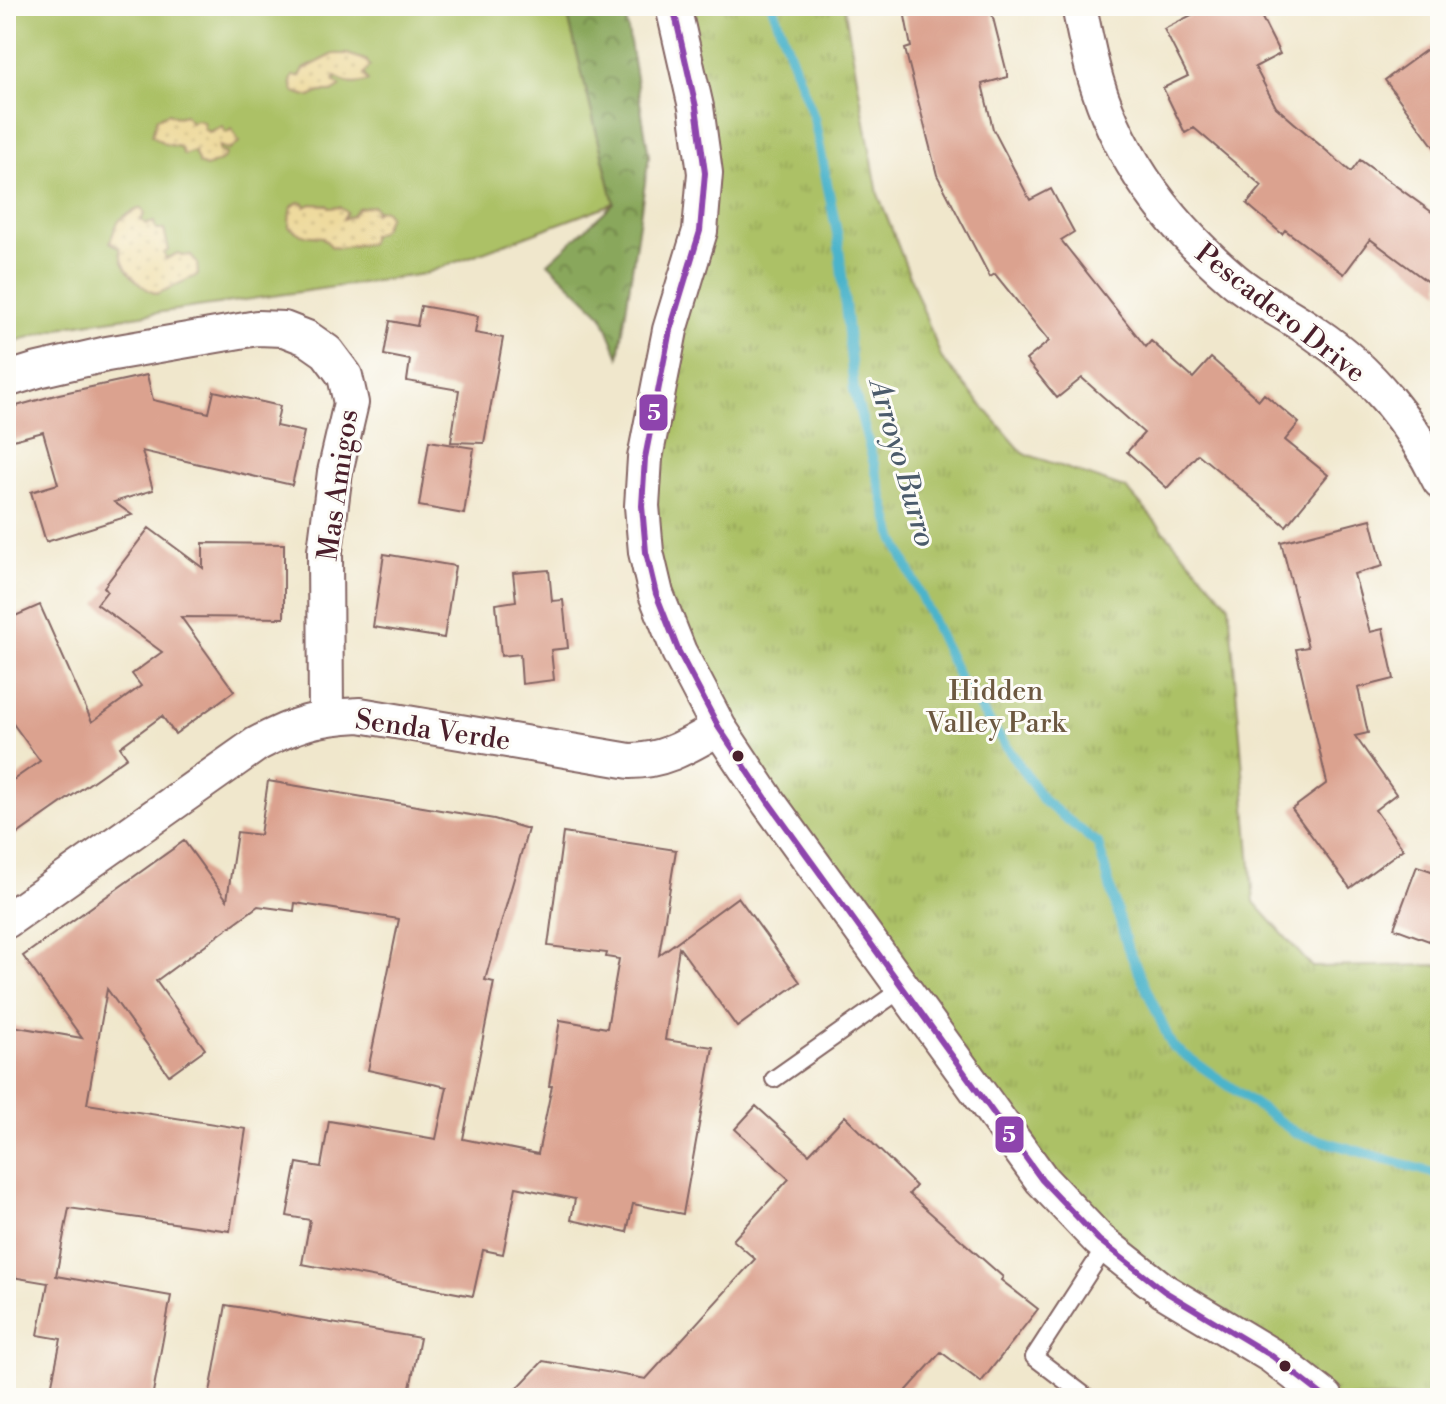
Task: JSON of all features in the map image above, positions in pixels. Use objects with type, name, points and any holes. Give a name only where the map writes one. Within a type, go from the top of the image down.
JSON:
[{"type":"street","points":[[673,6],[696,107],[705,173],[700,231],[670,330],[645,458],[642,506],[646,552],[656,594],[679,652],[719,728],[769,803],[1042,1180],[1106,1246],[1164,1291],[1272,1356],[1326,1398]]},
{"type":"street","name":"Pescadero Drive","points":[[1079,6],[1092,68],[1115,130],[1138,173],[1161,206],[1188,239],[1237,283],[1318,335],[1355,363],[1399,413],[1440,481]]},
{"type":"street","name":"Mas Amigos","points":[[6,380],[107,354],[257,328],[284,329],[307,338],[327,352],[345,376],[351,403],[335,472],[325,551],[326,717]]},
{"type":"street","name":"Senda Verde","points":[[6,921],[257,744],[292,725],[326,717],[360,715],[630,761],[669,756],[719,728]]},
{"type":"lane","points":[[774,1079],[903,988]]},
{"type":"lane","points":[[1088,1398],[1034,1357],[1106,1246]]},
{"type":"green space","points":[[6,6],[544,6],[568,16],[614,203],[424,274],[72,325],[6,344]]},
{"type":"green space","points":[[544,6],[624,6],[649,156],[619,357],[602,315],[548,263],[614,203],[568,16]]},
{"type":"green space","name":"Hidden Valley Park","points":[[691,6],[844,6],[878,194],[942,359],[1023,453],[1127,489],[1229,605],[1254,902],[1312,967],[1440,965],[1440,1398],[1326,1398],[1099,1240],[769,803],[646,552],[699,231]]},
{"type":"sand","points":[[334,54],[366,60],[370,66],[364,74],[368,81],[351,84],[335,77],[333,81],[341,86],[332,92],[320,92],[310,97],[294,92],[293,76],[300,76],[304,69]]},
{"type":"sand","points":[[168,113],[176,117],[185,115],[191,123],[196,120],[204,122],[208,132],[223,126],[225,133],[232,129],[239,142],[229,150],[219,146],[219,151],[226,154],[222,160],[206,167],[199,164],[194,151],[184,155],[180,147],[165,144],[152,135],[157,118]]},
{"type":"sand","points":[[299,202],[305,207],[311,204],[339,207],[347,212],[343,219],[352,216],[358,208],[373,206],[375,213],[385,210],[389,216],[381,231],[372,235],[370,243],[332,247],[322,237],[302,235],[289,227],[291,209]]},
{"type":"sand","points":[[141,208],[145,213],[141,220],[147,224],[154,222],[156,230],[164,230],[169,250],[164,253],[166,259],[178,253],[190,255],[197,263],[198,275],[157,294],[132,276],[123,263],[120,248],[110,242],[119,221]]},
{"type":"building","points":[[903,6],[990,6],[1008,77],[982,84],[993,129],[1030,200],[1051,189],[1074,232],[1061,240],[1146,347],[1151,341],[1193,378],[1211,358],[1259,400],[1264,394],[1299,423],[1285,440],[1328,475],[1286,526],[1198,454],[1167,488],[1127,452],[1144,433],[1082,378],[1057,398],[1026,360],[1049,341],[995,274],[990,277],[937,175],[905,49],[911,47]]},
{"type":"building","points":[[1209,6],[1256,6],[1280,54],[1255,67],[1276,107],[1351,172],[1360,160],[1440,218],[1440,291],[1370,239],[1344,274],[1285,230],[1282,234],[1247,204],[1262,186],[1194,128],[1185,133],[1163,88],[1188,76],[1164,29]]},
{"type":"building","points":[[1440,40],[1440,155],[1385,80]]},
{"type":"building","points":[[421,306],[478,316],[475,333],[503,338],[484,443],[451,442],[459,390],[407,381],[410,360],[384,355],[390,321],[417,326]]},
{"type":"building","points":[[147,375],[153,400],[209,413],[214,391],[280,406],[276,426],[304,432],[292,485],[142,451],[153,490],[114,502],[132,515],[46,542],[31,492],[58,484],[43,432],[6,442],[6,409]]},
{"type":"building","points":[[429,441],[474,448],[464,514],[419,506]]},
{"type":"building","points":[[1371,519],[1383,566],[1354,574],[1370,632],[1383,629],[1394,679],[1358,688],[1368,733],[1355,736],[1396,794],[1375,810],[1403,849],[1350,888],[1292,809],[1327,783],[1296,649],[1308,647],[1281,542]]},
{"type":"building","points":[[149,528],[203,568],[203,543],[284,544],[284,618],[181,617],[234,691],[175,734],[162,716],[120,747],[127,757],[6,842],[6,785],[40,761],[6,714],[6,620],[40,605],[92,722],[141,686],[132,674],[162,652],[97,604],[107,591],[104,587]]},
{"type":"building","points":[[384,554],[455,566],[444,638],[373,627]]},
{"type":"building","points":[[549,570],[552,601],[563,600],[568,648],[551,650],[554,680],[522,684],[520,654],[501,656],[496,604],[516,601],[513,573]]},
{"type":"building","points":[[268,781],[494,819],[528,829],[485,980],[494,982],[463,1139],[538,1154],[552,1086],[549,1086],[560,1020],[607,1028],[619,959],[606,957],[607,953],[548,946],[563,833],[676,850],[659,955],[738,897],[800,982],[737,1027],[679,947],[665,1040],[713,1047],[683,1214],[633,1204],[627,1232],[571,1220],[575,1199],[516,1187],[503,1254],[483,1250],[473,1296],[302,1264],[310,1220],[287,1216],[297,1163],[321,1167],[329,1121],[436,1139],[447,1087],[368,1070],[399,919],[295,903],[294,911],[258,906],[156,981],[205,1049],[169,1075],[107,989],[87,1104],[246,1129],[230,1231],[69,1208],[56,1276],[171,1296],[152,1398],[49,1398],[61,1339],[38,1335],[48,1283],[6,1276],[6,1025],[82,1038],[23,956],[184,841],[227,900],[237,832],[260,835]]},
{"type":"building","points":[[1417,866],[1440,874],[1440,945],[1394,928]]},
{"type":"building","points":[[756,1106],[809,1154],[845,1116],[916,1186],[909,1194],[1003,1277],[1001,1280],[1038,1309],[981,1382],[941,1352],[900,1398],[508,1398],[543,1361],[646,1379],[755,1259],[733,1240],[789,1179],[735,1129]]},
{"type":"building","points":[[226,1305],[420,1338],[408,1398],[209,1398]]},
{"type":"waterway","name":"Arroyo Burro","points":[[772,6],[814,118],[838,238],[854,390],[894,538],[959,678],[1044,801],[1098,844],[1127,946],[1172,1046],[1296,1133],[1440,1175]]},
{"type":"transit line","name":"5","points":[[673,6],[696,107],[705,173],[700,231],[670,330],[645,458],[642,506],[646,552],[656,594],[679,652],[719,728],[769,803],[1042,1180],[1099,1240],[1164,1291],[1272,1356],[1326,1398]]}]
